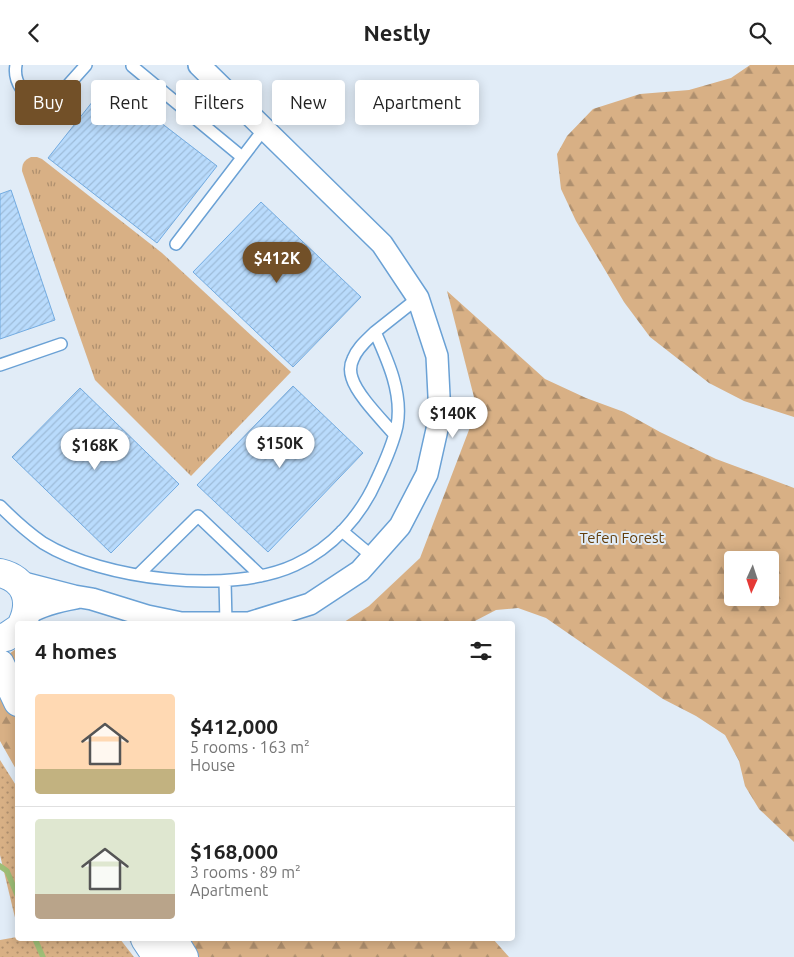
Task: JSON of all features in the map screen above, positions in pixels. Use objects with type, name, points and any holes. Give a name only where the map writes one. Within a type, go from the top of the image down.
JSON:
[{"type":"main road","points":[[8,577],[20,584],[25,593],[28,603],[22,621]]},
{"type":"main road","points":[[0,638],[6,637],[15,629]]},
{"type":"main road","points":[[0,664],[15,696]]},
{"type":"main road","points":[[146,941],[158,957]]},
{"type":"main road","points":[[175,941],[184,957]]},
{"type":"street","points":[[199,65],[382,244],[418,298],[438,356],[440,416],[427,474],[400,526],[360,571],[310,604],[255,621]]},
{"type":"street","points":[[8,577],[171,621]]},
{"type":"street","points":[[23,621],[34,609],[82,597]]},
{"type":"lane","points":[[16,65],[15,76],[20,87],[28,98],[44,112],[86,65]]},
{"type":"lane","points":[[132,66],[242,157]]},
{"type":"lane","points":[[176,244],[264,129]]},
{"type":"lane","points":[[394,434],[360,393],[351,377],[350,370],[353,357],[360,346],[418,298]]},
{"type":"lane","points":[[0,506],[20,527],[44,543],[71,557],[100,567],[138,575],[193,581],[225,581],[250,579],[295,565],[332,541],[342,531],[362,506],[375,485],[386,461],[398,413],[395,386],[388,362],[375,332]]},
{"type":"lane","points":[[0,365],[61,344]]},
{"type":"lane","points":[[138,575],[198,516],[261,576]]},
{"type":"lane","points":[[342,531],[373,557]]},
{"type":"lane","points":[[225,581],[226,621]]},
{"type":"green space","points":[[750,65],[794,65],[794,417],[744,401],[709,383],[650,337],[624,302],[576,221],[561,189],[557,154],[567,136],[593,109],[640,94],[689,90],[731,78]]},
{"type":"green space","points":[[31,157],[42,159],[162,253],[291,372],[191,476],[95,380],[22,171],[22,166]]},
{"type":"green space","name":"Tefen Forest","points":[[447,291],[545,379],[586,398],[624,412],[716,459],[794,488],[794,842],[759,809],[745,786],[739,761],[725,735],[696,716],[663,699],[546,618],[518,608],[496,610],[475,621],[346,621],[369,606],[420,558],[477,409]]},
{"type":"green space","points":[[15,650],[15,767],[0,741],[0,661]]},
{"type":"green space","points":[[0,760],[15,784],[15,918],[0,855]]},
{"type":"green space","points":[[15,937],[15,941],[122,941],[134,957],[0,957],[0,940]]},
{"type":"green space","points":[[129,941],[495,941],[509,957],[141,957]]},
{"type":"building","points":[[91,104],[91,125],[164,125],[217,166],[157,243],[48,158],[74,125],[81,125],[81,116]]},
{"type":"building","points":[[11,190],[55,320],[0,339],[0,194]]},
{"type":"building","points":[[261,202],[361,297],[293,367],[193,272]]},
{"type":"building","points":[[293,386],[363,453],[268,552],[197,485]]},
{"type":"building","points":[[80,388],[179,484],[111,553],[12,457]]},
{"type":"waterway","points":[[0,866],[7,871],[15,890]]},
{"type":"waterway","points":[[36,941],[43,957]]}]
